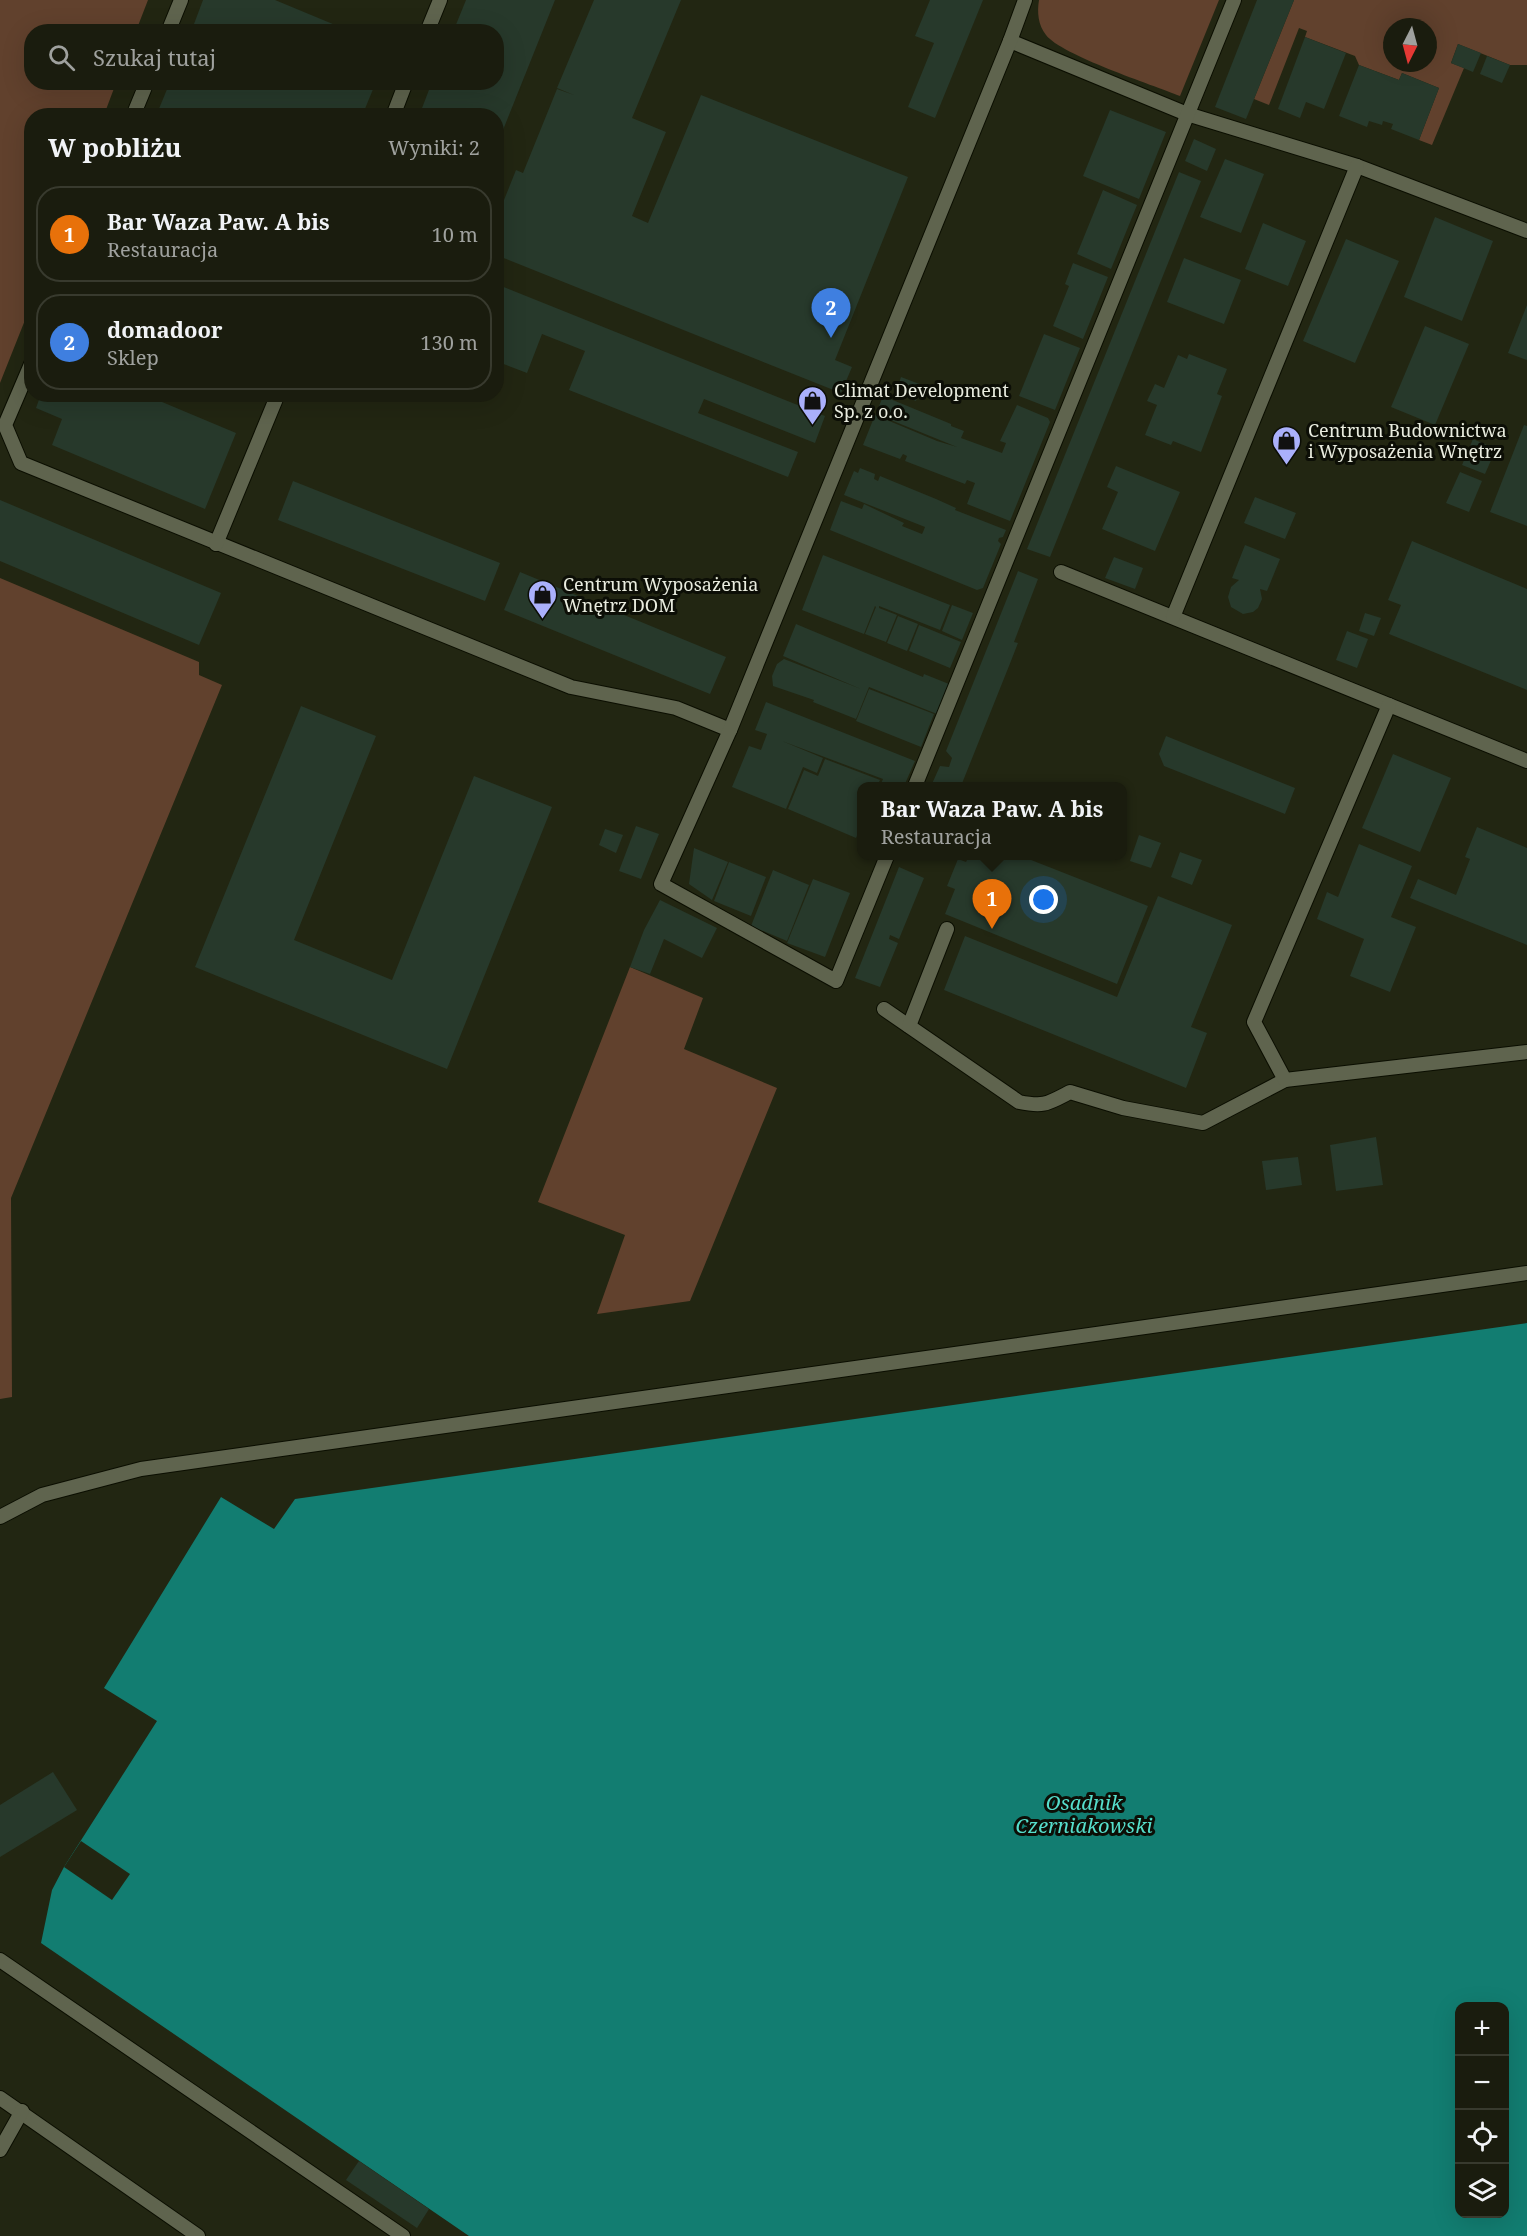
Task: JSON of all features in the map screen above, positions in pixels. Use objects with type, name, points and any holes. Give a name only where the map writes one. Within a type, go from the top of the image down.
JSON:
[{"type":"lane","points":[[171,24],[181,0]]},
{"type":"lane","points":[[430,24],[440,0]]},
{"type":"lane","points":[[885,860],[836,981],[661,884],[730,730],[1010,41],[1024,0]]},
{"type":"lane","points":[[917,782],[1234,0]]},
{"type":"lane","points":[[1010,41],[1187,114],[1357,166],[1527,231]]},
{"type":"lane","points":[[136,108],[144,90]]},
{"type":"lane","points":[[396,108],[403,90]]},
{"type":"lane","points":[[1173,617],[1357,166]]},
{"type":"lane","points":[[24,381],[5,425],[21,463],[571,687],[676,708],[730,730]]},
{"type":"lane","points":[[216,544],[275,402]]},
{"type":"lane","points":[[1061,572],[1527,760]]},
{"type":"lane","points":[[1285,1080],[1254,1022],[1389,705]]},
{"type":"lane","points":[[909,1026],[947,929]]},
{"type":"lane","points":[[884,1009],[1019,1102],[1037,1106],[1047,1104],[1070,1092],[1124,1108],[1203,1123],[1285,1080],[1527,1052]]},
{"type":"lane","points":[[0,1517],[42,1495],[141,1469],[1527,1273]]},
{"type":"lane","points":[[0,1960],[403,2236]]},
{"type":"lane","points":[[0,2098],[22,2111],[198,2236]]},
{"type":"lane","points":[[0,2150],[22,2111]]},
{"type":"shaded area","points":[[0,0],[148,0],[139,24],[24,24],[24,90],[113,90],[107,108],[24,108],[24,323],[0,383]]},
{"type":"shaded area","points":[[1039,0],[1219,0],[1180,96],[1088,60],[1055,43],[1041,27],[1038,14]]},
{"type":"shaded area","points":[[1294,0],[1527,0],[1527,65],[1510,65],[1458,44],[1451,63],[1464,68],[1432,145],[1419,140],[1439,88],[1402,73],[1399,80],[1359,65],[1355,56],[1305,37],[1307,31],[1299,28],[1269,105],[1254,99]]},
{"type":"shaded area","points":[[0,578],[199,662],[199,675],[222,685],[11,1198],[12,1397],[0,1399]]},
{"type":"shaded area","points":[[630,967],[703,998],[684,1049],[777,1088],[690,1301],[597,1314],[625,1235],[538,1202]]},
{"type":"water","name":"Osadnik Czerniakowski","points":[[1527,1323],[1527,2236],[469,2236],[41,1943],[52,1890],[64,1867],[157,1721],[104,1688],[221,1497],[274,1529],[295,1499]]},
{"type":"pier","points":[[81,1841],[130,1874],[112,1900],[64,1867]]},
{"type":"building","points":[[203,0],[275,0],[333,24],[194,24]]},
{"type":"building","points":[[466,0],[555,0],[504,128],[504,108],[422,108],[429,90],[504,90],[504,24],[456,24]]},
{"type":"building","points":[[594,0],[681,0],[632,118],[666,132],[632,216],[648,223],[701,95],[908,177],[835,360],[852,367],[841,393],[504,258],[504,200],[516,170],[523,173],[557,89],[574,95],[557,88]]},
{"type":"building","points":[[930,0],[983,0],[935,118],[908,107],[934,43],[915,36]]},
{"type":"building","points":[[1257,0],[1294,0],[1246,119],[1215,107]]},
{"type":"building","points":[[1305,37],[1346,53],[1324,109],[1306,102],[1300,118],[1278,109]]},
{"type":"building","points":[[1458,44],[1481,53],[1473,72],[1451,63]]},
{"type":"building","points":[[1487,56],[1510,65],[1502,83],[1480,74]]},
{"type":"building","points":[[1359,65],[1399,80],[1402,73],[1439,88],[1419,140],[1391,129],[1393,124],[1383,121],[1382,125],[1369,121],[1367,127],[1339,116]]},
{"type":"building","points":[[167,90],[373,90],[365,108],[159,108]]},
{"type":"building","points":[[1110,110],[1166,132],[1139,199],[1083,176]]},
{"type":"building","points":[[1194,139],[1216,149],[1207,171],[1185,161]]},
{"type":"building","points":[[1225,159],[1264,174],[1241,233],[1200,217]]},
{"type":"building","points":[[1179,172],[1201,181],[1050,557],[1027,549]]},
{"type":"building","points":[[1103,190],[1137,205],[1111,269],[1077,254]]},
{"type":"building","points":[[1435,217],[1493,241],[1462,321],[1404,297]]},
{"type":"building","points":[[1263,223],[1306,241],[1288,286],[1245,269]]},
{"type":"building","points":[[1346,239],[1399,261],[1355,363],[1303,341]]},
{"type":"building","points":[[1184,258],[1241,280],[1224,324],[1167,302]]},
{"type":"building","points":[[1073,263],[1108,277],[1083,339],[1053,326],[1069,286],[1065,284]]},
{"type":"building","points":[[504,287],[825,416],[815,443],[704,399],[698,413],[798,452],[788,477],[569,390],[585,351],[542,334],[527,373],[504,364]]},
{"type":"building","points":[[1527,305],[1527,360],[1508,353]]},
{"type":"building","points":[[1425,326],[1469,344],[1435,425],[1391,407]]},
{"type":"building","points":[[1044,334],[1080,348],[1055,410],[1019,396]]},
{"type":"building","points":[[1189,354],[1227,369],[1217,394],[1222,396],[1201,452],[1173,441],[1171,445],[1145,435],[1157,405],[1147,401],[1155,384],[1164,388],[1178,355],[1187,359]]},
{"type":"building","points":[[901,377],[922,385],[916,401],[899,394],[897,389]]},
{"type":"building","points":[[883,396],[964,431],[961,438],[1002,453],[1006,443],[1000,441],[1017,405],[1048,418],[1050,422],[1010,521],[967,504],[975,483],[967,480],[965,484],[905,461],[907,456],[903,454],[900,459],[863,445],[875,415],[957,447],[876,414]]},
{"type":"building","points":[[38,402],[162,402],[236,433],[205,509],[52,445],[62,419],[36,408]]},
{"type":"building","points":[[1524,425],[1527,426],[1527,526],[1490,512]]},
{"type":"building","points":[[1473,439],[1496,449],[1485,474],[1462,465]]},
{"type":"building","points":[[1116,466],[1180,492],[1155,551],[1102,529],[1118,492],[1107,487]]},
{"type":"building","points":[[860,468],[875,474],[874,479],[878,481],[880,476],[1006,530],[1003,537],[999,538],[998,541],[1001,544],[983,588],[977,590],[830,530],[841,501],[862,509],[864,504],[904,523],[902,526],[922,534],[923,532],[925,527],[844,495],[854,471],[858,473]]},
{"type":"building","points":[[1460,472],[1482,481],[1469,512],[1446,503]]},
{"type":"building","points":[[293,481],[500,563],[485,601],[278,520]]},
{"type":"building","points":[[1255,497],[1296,513],[1285,539],[1244,523]]},
{"type":"building","points":[[0,500],[221,593],[199,645],[0,561]]},
{"type":"building","points":[[1412,541],[1527,589],[1527,690],[1389,634],[1401,605],[1388,600]]},
{"type":"building","points":[[1245,545],[1280,559],[1267,591],[1260,589],[1262,599],[1258,608],[1253,612],[1243,614],[1231,607],[1228,597],[1231,587],[1239,580],[1232,578]]},
{"type":"building","points":[[823,555],[950,605],[940,630],[879,606],[897,615],[886,642],[865,634],[875,606],[864,634],[802,610]]},
{"type":"building","points":[[1114,557],[1143,568],[1135,589],[1105,578]]},
{"type":"building","points":[[1018,571],[1038,579],[1014,642],[1018,643],[963,782],[933,782],[940,766],[949,767],[952,758],[946,751]]},
{"type":"building","points":[[520,572],[726,657],[710,694],[504,610]]},
{"type":"building","points":[[952,605],[973,613],[962,640],[942,631]]},
{"type":"building","points":[[1365,613],[1381,618],[1374,636],[1359,631]]},
{"type":"building","points":[[898,616],[918,624],[907,651],[887,643]]},
{"type":"building","points":[[796,624],[923,677],[924,674],[949,684],[937,714],[869,687],[856,719],[813,702],[814,700],[773,686],[772,676],[777,664],[784,659],[861,689],[783,656]]},
{"type":"building","points":[[919,625],[961,642],[950,668],[909,651]]},
{"type":"building","points":[[1347,631],[1368,639],[1357,668],[1336,660]]},
{"type":"building","points":[[869,689],[934,714],[921,747],[856,721]]},
{"type":"building","points":[[766,702],[915,761],[906,782],[882,782],[883,779],[782,741],[823,758],[817,773],[803,767],[786,809],[732,787],[749,746],[761,750],[767,734],[755,730]]},
{"type":"building","points":[[301,706],[376,736],[294,940],[392,980],[474,776],[552,807],[447,1069],[195,967]]},
{"type":"building","points":[[1166,736],[1295,788],[1285,814],[1164,766],[1159,754]]},
{"type":"building","points":[[1393,754],[1451,778],[1420,852],[1362,828]]},
{"type":"building","points":[[825,759],[880,780],[879,782],[857,782],[856,838],[788,809],[804,770],[818,776]]},
{"type":"building","points":[[636,826],[659,834],[641,879],[619,871]]},
{"type":"building","points":[[1477,827],[1527,848],[1527,945],[1410,898],[1418,879],[1456,895],[1470,859],[1465,857]]},
{"type":"building","points":[[605,829],[623,835],[616,853],[599,845]]},
{"type":"building","points":[[1139,835],[1161,843],[1151,868],[1130,861]]},
{"type":"building","points":[[1359,844],[1412,866],[1391,917],[1416,927],[1390,992],[1350,976],[1364,939],[1317,919],[1327,892],[1338,897]]},
{"type":"building","points":[[694,848],[728,862],[712,900],[689,884]]},
{"type":"building","points":[[1180,852],[1202,860],[1192,885],[1171,877]]},
{"type":"building","points":[[958,860],[966,862],[967,860],[1031,860],[1148,906],[1117,984],[945,914],[955,889],[947,886]]},
{"type":"building","points":[[729,862],[766,877],[751,916],[714,901]]},
{"type":"building","points":[[899,867],[924,878],[899,939],[890,935],[889,939],[898,943],[880,987],[855,978]]},
{"type":"building","points":[[773,870],[809,885],[787,941],[751,926]]},
{"type":"building","points":[[813,879],[850,893],[825,957],[787,943]]},
{"type":"building","points":[[1158,896],[1232,925],[1191,1027],[1207,1033],[1186,1088],[944,990],[965,936],[1117,997]]},
{"type":"building","points":[[660,900],[717,928],[702,958],[664,939],[650,974],[630,967],[644,930]]},
{"type":"building","points":[[1376,1137],[1383,1185],[1336,1191],[1330,1145]]},
{"type":"building","points":[[1298,1157],[1302,1185],[1266,1190],[1262,1161]]},
{"type":"building","points":[[53,1772],[77,1810],[0,1857],[0,1805]]},
{"type":"building","points":[[359,2161],[429,2209],[417,2228],[346,2180]]},
{"type":"place","name":"domadoor","points":[[831,338]]},
{"type":"place","name":"Climat Development Sp. z o.o.","points":[[813,426]]},
{"type":"place","name":"Centrum Budownictwa i Wyposażenia Wnętrz","points":[[1287,466]]},
{"type":"place","name":"Centrum Wyposażenia Wnętrz DOM","points":[[542,620]]},
{"type":"place","name":"Bar Waza Paw. A bis","points":[[992,929]]}]
